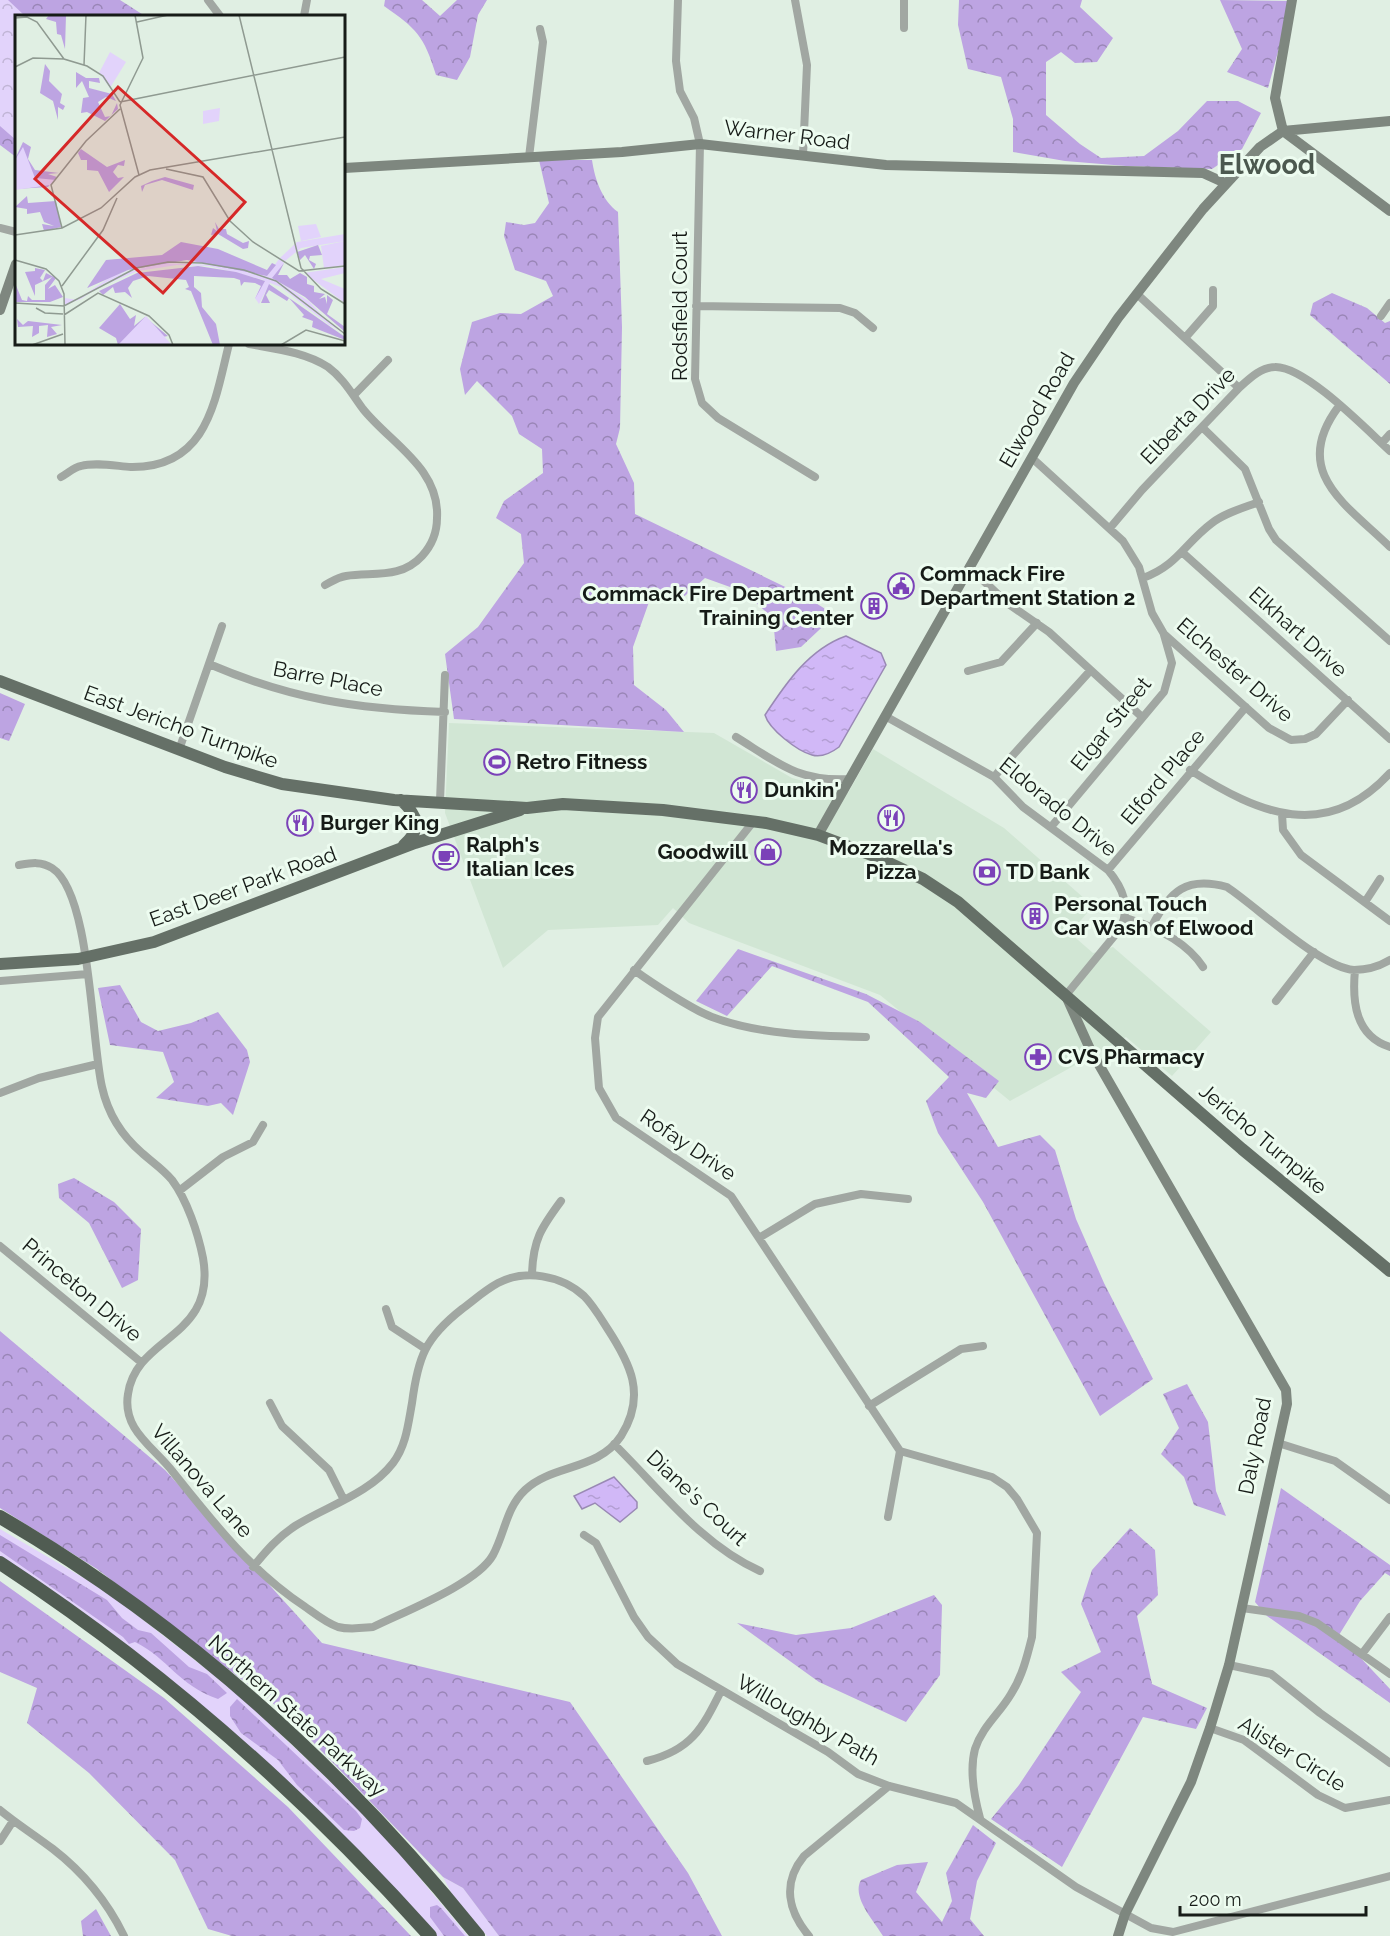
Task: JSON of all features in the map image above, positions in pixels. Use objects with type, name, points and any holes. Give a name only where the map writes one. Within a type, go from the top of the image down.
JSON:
[{"type":"highway","name":"Northern State Parkway","points":[[0,1517],[129,1601],[253,1699],[321,1761],[384,1825],[478,1936]]},
{"type":"highway","points":[[0,1563],[116,1646],[206,1718],[323,1824],[430,1936]]},
{"type":"main road","name":"East Jericho Turnpike","points":[[0,681],[179,750],[254,777],[282,784],[401,800],[527,808],[563,804],[663,810],[753,822],[818,835]]},
{"type":"main road","points":[[400,848],[410,840],[418,822],[417,816],[401,800]]},
{"type":"main road","name":"East Deer Park Road","points":[[0,964],[85,958],[177,934],[400,848],[527,808]]},
{"type":"main road","name":"Jericho Turnpike","points":[[818,835],[874,855],[945,892],[1234,1142],[1390,1271]]},
{"type":"street","points":[[208,0],[218,15]]},
{"type":"street","points":[[304,15],[307,0]]},
{"type":"street","name":"Rodsfield Court","points":[[678,0],[677,71],[680,91],[694,118],[700,144],[695,379],[702,403],[718,418],[815,477]]},
{"type":"street","points":[[795,0],[807,65],[803,155]]},
{"type":"street","points":[[904,0],[904,28]]},
{"type":"street","points":[[1292,0],[1275,98],[1283,131],[1390,211]]},
{"type":"street","points":[[529,157],[543,42],[540,29]]},
{"type":"street","points":[[1283,131],[1390,121]]},
{"type":"street","name":"Elwood Road","points":[[818,835],[1097,346],[1225,183],[1260,147],[1283,131]]},
{"type":"street","name":"Warner Road","points":[[345,168],[700,144],[886,165],[1203,173],[1225,183]]},
{"type":"street","points":[[0,228],[15,232]]},
{"type":"street","points":[[0,310],[15,267]]},
{"type":"street","points":[[1185,338],[1213,306],[1213,290]]},
{"type":"street","points":[[1137,294],[1239,388]]},
{"type":"street","points":[[1381,315],[1390,303]]},
{"type":"street","points":[[696,306],[840,308],[855,313],[873,328]]},
{"type":"street","points":[[61,477],[80,466],[139,467],[164,461],[182,451],[206,426],[229,345]]},
{"type":"street","points":[[253,345],[310,358],[328,368],[354,395],[363,409],[416,462],[435,494],[437,528],[423,555],[404,569],[393,573],[343,576],[325,585]]},
{"type":"street","points":[[354,395],[388,360]]},
{"type":"street","name":"Elberta Drive","points":[[1110,528],[1142,490],[1239,388],[1263,370],[1274,367],[1290,369],[1308,378],[1390,451]]},
{"type":"street","points":[[1339,406],[1324,430],[1321,445],[1320,457],[1327,483],[1344,506],[1390,547]]},
{"type":"street","points":[[1202,428],[1245,469],[1269,529],[1276,540],[1390,641]]},
{"type":"street","points":[[1382,443],[1390,434]]},
{"type":"street","name":"Elchester Drive","points":[[1032,458],[1110,528],[1132,555],[1143,578],[1152,613],[1164,634],[1280,736],[1291,740],[1305,739],[1316,734],[1348,700]]},
{"type":"street","points":[[1143,578],[1165,569],[1210,524],[1224,515],[1259,502]]},
{"type":"street","name":"Elkhart Drive","points":[[1183,553],[1390,739]]},
{"type":"street","points":[[969,567],[1007,603],[1037,623],[1142,717]]},
{"type":"street","points":[[968,671],[1001,662],[1037,623]]},
{"type":"street","points":[[179,750],[222,626]]},
{"type":"street","points":[[1382,635],[1390,627]]},
{"type":"street","name":"Elgar Street","points":[[1051,827],[1164,692],[1172,663],[1164,634]]},
{"type":"street","name":"Barre Place","points":[[209,664],[262,685],[305,698],[354,707],[445,712]]},
{"type":"street","points":[[994,777],[1040,723],[1058,707],[1090,671]]},
{"type":"street","points":[[441,801],[445,675]]},
{"type":"street","name":"Elford Place","points":[[1108,870],[1190,770],[1246,707]]},
{"type":"street","name":"Eldorado Drive","points":[[885,716],[994,777],[1023,807],[1108,870],[1124,895],[1126,918]]},
{"type":"street","points":[[736,737],[797,774],[830,780],[850,779]]},
{"type":"street","points":[[1190,770],[1235,797],[1282,814],[1323,814],[1341,809],[1374,790],[1390,775]]},
{"type":"street","points":[[1282,814],[1282,830],[1296,849],[1390,921]]},
{"type":"street","name":"Rofay Drive","points":[[753,822],[598,1017],[595,1038],[599,1088],[616,1118],[731,1196],[900,1451]]},
{"type":"street","name":"Villanova Lane","points":[[18,865],[42,863],[58,873],[68,885],[74,900],[88,974],[98,1064],[107,1107],[116,1125],[142,1153],[164,1171],[179,1191],[202,1255],[205,1284],[202,1298],[190,1319],[135,1372],[127,1406],[135,1431],[170,1468],[210,1520],[253,1567],[280,1590],[336,1626],[355,1629],[372,1627],[474,1576],[493,1555],[509,1512],[525,1490],[545,1478],[592,1460],[614,1444],[628,1419],[634,1394],[626,1357],[594,1308],[573,1288],[562,1281],[532,1274]]},
{"type":"street","points":[[1365,902],[1380,879]]},
{"type":"street","points":[[1152,926],[1166,901],[1175,892],[1199,883],[1214,883],[1227,887],[1241,896],[1314,952],[1341,967],[1355,970],[1390,960]]},
{"type":"street","points":[[1066,995],[1120,929],[1126,918],[1152,926],[1193,952],[1203,967]]},
{"type":"street","points":[[1276,1001],[1314,952]]},
{"type":"street","points":[[634,970],[709,1016],[723,1021],[797,1035],[866,1037]]},
{"type":"street","points":[[1355,970],[1353,986],[1357,1015],[1372,1037],[1390,1047]]},
{"type":"street","points":[[0,981],[88,974]]},
{"type":"street","name":"Daly Road","points":[[1066,995],[1090,1049],[1286,1390],[1287,1404],[1229,1665],[1210,1728],[1191,1782],[1125,1914],[1118,1936]]},
{"type":"street","points":[[0,1093],[39,1078],[98,1064]]},
{"type":"street","points":[[179,1191],[223,1157],[253,1142],[264,1125]]},
{"type":"street","points":[[759,1238],[815,1204],[861,1194],[908,1199]]},
{"type":"street","points":[[253,1567],[285,1533],[359,1492],[391,1466],[401,1452],[424,1348],[441,1326],[486,1290],[508,1278],[532,1274],[534,1244],[561,1201]]},
{"type":"street","name":"Princeton Drive","points":[[0,1246],[142,1363]]},
{"type":"street","points":[[386,1309],[392,1327],[424,1348]]},
{"type":"street","points":[[869,1406],[961,1349],[984,1347]]},
{"type":"street","points":[[270,1403],[282,1426],[329,1470],[344,1500]]},
{"type":"street","points":[[1278,1443],[1335,1461],[1390,1500]]},
{"type":"street","name":"Diane's Court","points":[[614,1444],[723,1550],[738,1562],[760,1571]]},
{"type":"street","points":[[888,1517],[900,1451],[992,1477],[1007,1487],[1017,1499],[1037,1533],[1029,1651],[1011,1694],[981,1735],[973,1757],[973,1791],[980,1818]]},
{"type":"street","name":"Willoughby Path","points":[[584,1535],[596,1543],[634,1617],[648,1637],[677,1664],[828,1752],[858,1774],[889,1786],[956,1803],[1076,1887],[1151,1928],[1175,1934]]},
{"type":"street","points":[[1242,1608],[1299,1616],[1317,1623],[1390,1674]]},
{"type":"street","points":[[1362,1654],[1390,1617]]},
{"type":"street","points":[[1229,1665],[1271,1674],[1320,1713],[1390,1763]]},
{"type":"street","points":[[647,1761],[664,1757],[686,1745],[698,1732],[721,1691]]},
{"type":"street","name":"Alister Circle","points":[[1210,1728],[1244,1740],[1318,1795],[1345,1808],[1390,1800]]},
{"type":"street","points":[[809,1936],[792,1911],[789,1895],[795,1868],[812,1849],[889,1786]]},
{"type":"street","points":[[0,1810],[53,1849],[88,1881],[113,1914],[124,1936]]},
{"type":"street","points":[[0,1841],[13,1821]]},
{"type":"street","points":[[1175,1934],[1390,1876]]},
{"type":"shaded area","points":[[449,723],[714,733],[792,778],[848,793],[873,749],[1004,828],[1093,906],[1070,933],[1093,953],[1113,947],[1211,1032],[1172,1076],[1126,1037],[1010,1101],[880,995],[689,923],[673,908],[658,925],[548,930],[503,968],[445,813]]},
{"type":"green space","points":[[0,0],[120,0],[143,15],[15,15],[15,156],[0,145]]},
{"type":"green space","points":[[0,0],[8,0],[24,15],[15,15],[15,139],[0,126]]},
{"type":"green space","points":[[385,0],[422,0],[440,16],[457,0],[487,0],[478,15],[470,57],[457,80],[436,75],[418,34],[384,6]]},
{"type":"green space","points":[[959,0],[1082,0],[1080,7],[1113,38],[1097,62],[1075,63],[1061,52],[1046,62],[1046,115],[1080,144],[1101,158],[1144,156],[1178,131],[1207,101],[1238,101],[1261,113],[1242,149],[1212,169],[1065,161],[1013,152],[1013,119],[1001,77],[968,69],[958,25]]},
{"type":"green space","points":[[1220,0],[1292,1],[1268,88],[1227,72],[1242,49]]},
{"type":"green space","points":[[539,160],[592,160],[600,189],[618,212],[622,327],[620,428],[616,444],[634,483],[635,514],[806,597],[835,615],[801,647],[776,651],[773,618],[744,592],[705,578],[678,602],[649,602],[633,647],[634,685],[666,710],[684,732],[454,719],[445,654],[478,627],[524,563],[521,534],[496,518],[504,501],[543,473],[542,449],[519,434],[512,416],[477,381],[465,395],[460,369],[472,322],[500,313],[521,314],[553,296],[546,281],[515,270],[504,236],[506,222],[524,225],[535,223],[549,203]]},
{"type":"green space","points":[[1332,293],[1367,308],[1385,323],[1390,321],[1390,384],[1310,315],[1313,303]]},
{"type":"green space","points":[[0,693],[25,704],[9,741],[0,738]]},
{"type":"green space","points":[[738,949],[866,994],[920,1022],[999,1081],[986,1098],[967,1093],[998,1147],[1040,1135],[1055,1150],[1076,1219],[1104,1283],[1153,1379],[1100,1416],[983,1202],[938,1133],[926,1101],[949,1077],[868,1002],[772,966],[727,1016],[696,1001]]},
{"type":"green space","points":[[120,985],[141,1022],[158,1031],[191,1023],[218,1012],[247,1050],[250,1062],[233,1115],[221,1103],[208,1106],[156,1098],[174,1082],[163,1052],[110,1045],[98,988]]},
{"type":"green space","points":[[74,1178],[114,1202],[141,1229],[138,1280],[122,1288],[89,1223],[59,1198],[58,1184]]},
{"type":"green space","points":[[0,1331],[165,1470],[322,1643],[570,1702],[688,1873],[722,1936],[499,1936],[463,1888],[443,1877],[284,1712],[97,1569],[0,1508]]},
{"type":"green space","points":[[1187,1384],[1208,1422],[1216,1491],[1226,1516],[1194,1505],[1184,1477],[1161,1454],[1179,1428],[1163,1394]]},
{"type":"green space","points":[[1281,1488],[1390,1565],[1390,1576],[1385,1573],[1360,1601],[1339,1635],[1390,1689],[1390,1703],[1267,1616],[1255,1602]]},
{"type":"green space","points":[[1130,1528],[1155,1550],[1158,1595],[1137,1616],[1152,1684],[1207,1708],[1196,1729],[1143,1717],[1062,1867],[991,1819],[1019,1785],[1081,1692],[1061,1672],[1101,1652],[1081,1604],[1092,1570]]},
{"type":"green space","points":[[0,1529],[106,1591],[238,1694],[374,1823],[468,1936],[434,1936],[295,1794],[0,1558]]},
{"type":"green space","points":[[0,1535],[107,1600],[122,1618],[138,1630],[151,1633],[189,1667],[207,1674],[227,1693],[218,1699],[204,1693],[193,1687],[147,1649],[135,1642],[129,1644],[123,1637],[0,1551]]},
{"type":"green space","points":[[0,1581],[164,1698],[288,1807],[411,1936],[232,1936],[208,1929],[175,1860],[89,1773],[27,1723],[37,1688],[0,1672]]},
{"type":"green space","points":[[934,1595],[942,1605],[940,1675],[906,1722],[819,1682],[737,1623],[796,1635],[851,1628]]},
{"type":"green space","points":[[237,1699],[356,1811],[362,1819],[360,1828],[354,1831],[344,1830],[297,1785],[278,1760],[241,1733],[230,1716],[230,1707]]},
{"type":"green space","points":[[973,1825],[996,1843],[977,1881],[970,1919],[984,1936],[883,1936],[861,1901],[859,1887],[861,1880],[897,1865],[928,1862],[916,1892],[942,1922],[952,1901],[946,1873]]},
{"type":"green space","points":[[443,1877],[463,1888],[499,1936],[487,1936],[453,1896]]},
{"type":"green space","points":[[437,1905],[465,1936],[444,1936],[430,1917],[430,1907]]},
{"type":"green space","points":[[96,1909],[111,1936],[83,1936],[81,1921]]},
{"type":"water","points":[[846,636],[881,653],[886,665],[839,747],[826,754],[812,755],[784,739],[772,727],[765,715],[790,679],[810,658],[821,649]]},
{"type":"water","points":[[614,1477],[637,1502],[637,1508],[620,1522],[595,1503],[582,1509],[574,1496]]},
{"type":"place","name":"Commack Fire Department Station 2","points":[[901,586]]},
{"type":"place","name":"Commack Fire Department Training Center","points":[[874,606]]},
{"type":"place","name":"Retro Fitness","points":[[497,762]]},
{"type":"place","name":"Dunkin'","points":[[744,790]]},
{"type":"place","name":"Mozzarella's Pizza","points":[[891,818]]},
{"type":"place","name":"Burger King","points":[[300,823]]},
{"type":"place","name":"Goodwill","points":[[768,852]]},
{"type":"place","name":"Ralph's Italian Ices","points":[[446,857]]},
{"type":"place","name":"TD Bank","points":[[987,872]]},
{"type":"place","name":"Personal Touch Car Wash of Elwood","points":[[1035,916]]},
{"type":"place","name":"CVS Pharmacy","points":[[1038,1057]]},
{"type":"district","name":"Elwood","points":[[1267,165]]}]
